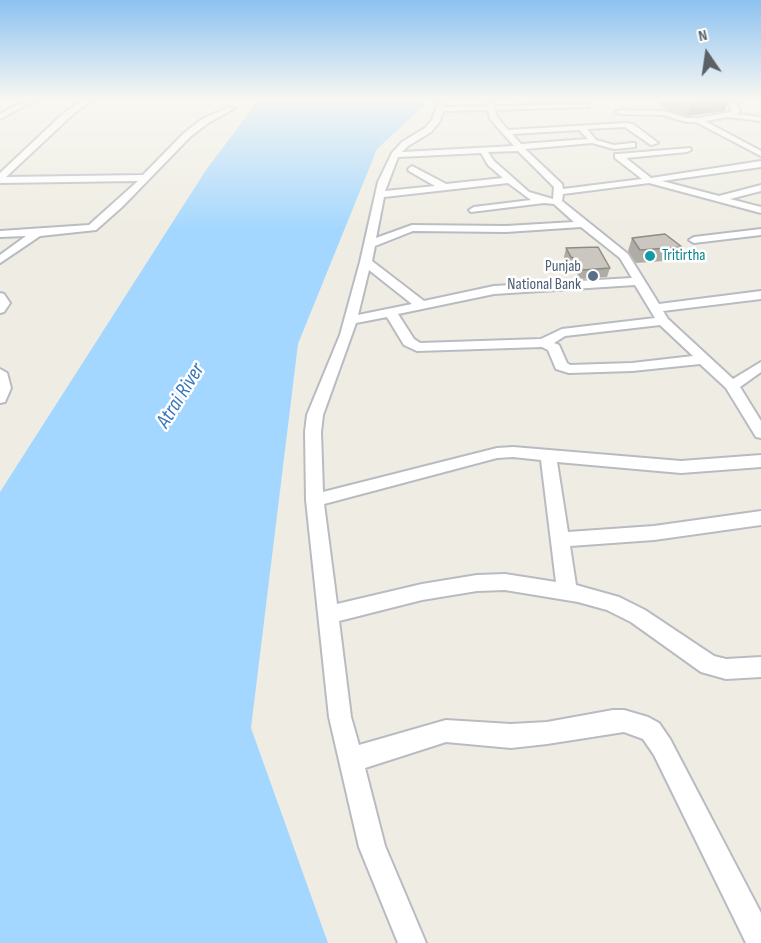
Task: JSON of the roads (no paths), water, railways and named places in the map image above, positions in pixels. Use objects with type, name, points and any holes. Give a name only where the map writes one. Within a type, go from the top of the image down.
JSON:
[{"type":"street","points":[[0,179],[39,142]]},
{"type":"street","points":[[0,234],[92,228],[180,142]]},
{"type":"street","points":[[408,142],[395,155],[382,182],[366,262],[350,321],[315,415],[312,432],[315,500],[340,717],[372,847],[412,943]]},
{"type":"street","points":[[515,142],[556,183],[559,197],[582,224],[624,256],[663,321],[674,334],[705,358],[732,386],[761,433]]},
{"type":"street","points":[[395,155],[580,142]]},
{"type":"street","points":[[596,142],[614,147],[658,143],[656,142]]},
{"type":"street","points":[[741,142],[759,151]]},
{"type":"street","points":[[483,150],[487,160],[526,194],[544,200]]},
{"type":"street","points":[[687,150],[618,155],[650,181],[761,210]]},
{"type":"street","points":[[487,229],[471,207],[544,200],[761,164]]},
{"type":"street","points":[[412,169],[461,195]]},
{"type":"street","points":[[0,179],[144,178]]},
{"type":"street","points":[[378,195],[509,180]]},
{"type":"street","points":[[719,200],[761,188]]},
{"type":"street","points":[[369,244],[412,228],[487,229],[582,224]]},
{"type":"street","points":[[694,240],[761,232]]},
{"type":"street","points":[[0,260],[37,233]]},
{"type":"street","points":[[366,262],[422,306]]},
{"type":"street","points":[[350,321],[516,288],[640,281]]},
{"type":"street","points":[[654,308],[761,295]]},
{"type":"street","points":[[0,297],[4,303],[0,309]]},
{"type":"street","points":[[392,313],[409,342],[417,347],[544,342],[562,333],[663,321]]},
{"type":"street","points":[[544,342],[554,348],[561,366],[569,369],[632,367],[705,358]]},
{"type":"street","points":[[732,386],[759,371]]},
{"type":"street","points":[[0,373],[4,388],[0,399]]},
{"type":"street","points":[[315,500],[497,453],[513,452],[681,467],[761,461]]},
{"type":"street","points":[[548,455],[567,593]]},
{"type":"street","points":[[560,540],[654,533],[761,518]]},
{"type":"street","points":[[328,615],[422,592],[477,583],[505,582],[612,603],[638,616],[709,665],[726,669],[761,667]]},
{"type":"street","points":[[350,760],[446,730],[511,736],[547,733],[613,721],[640,725],[651,731],[662,747],[761,943]]},
{"type":"water","name":"Atrai River","points":[[227,142],[385,142],[377,149],[298,344],[251,728],[328,943],[0,943],[0,492],[206,170]]},
{"type":"place","name":"Tritirtha","points":[[650,256]]},
{"type":"place","name":"Punjab National Bank","points":[[593,276]]}]
